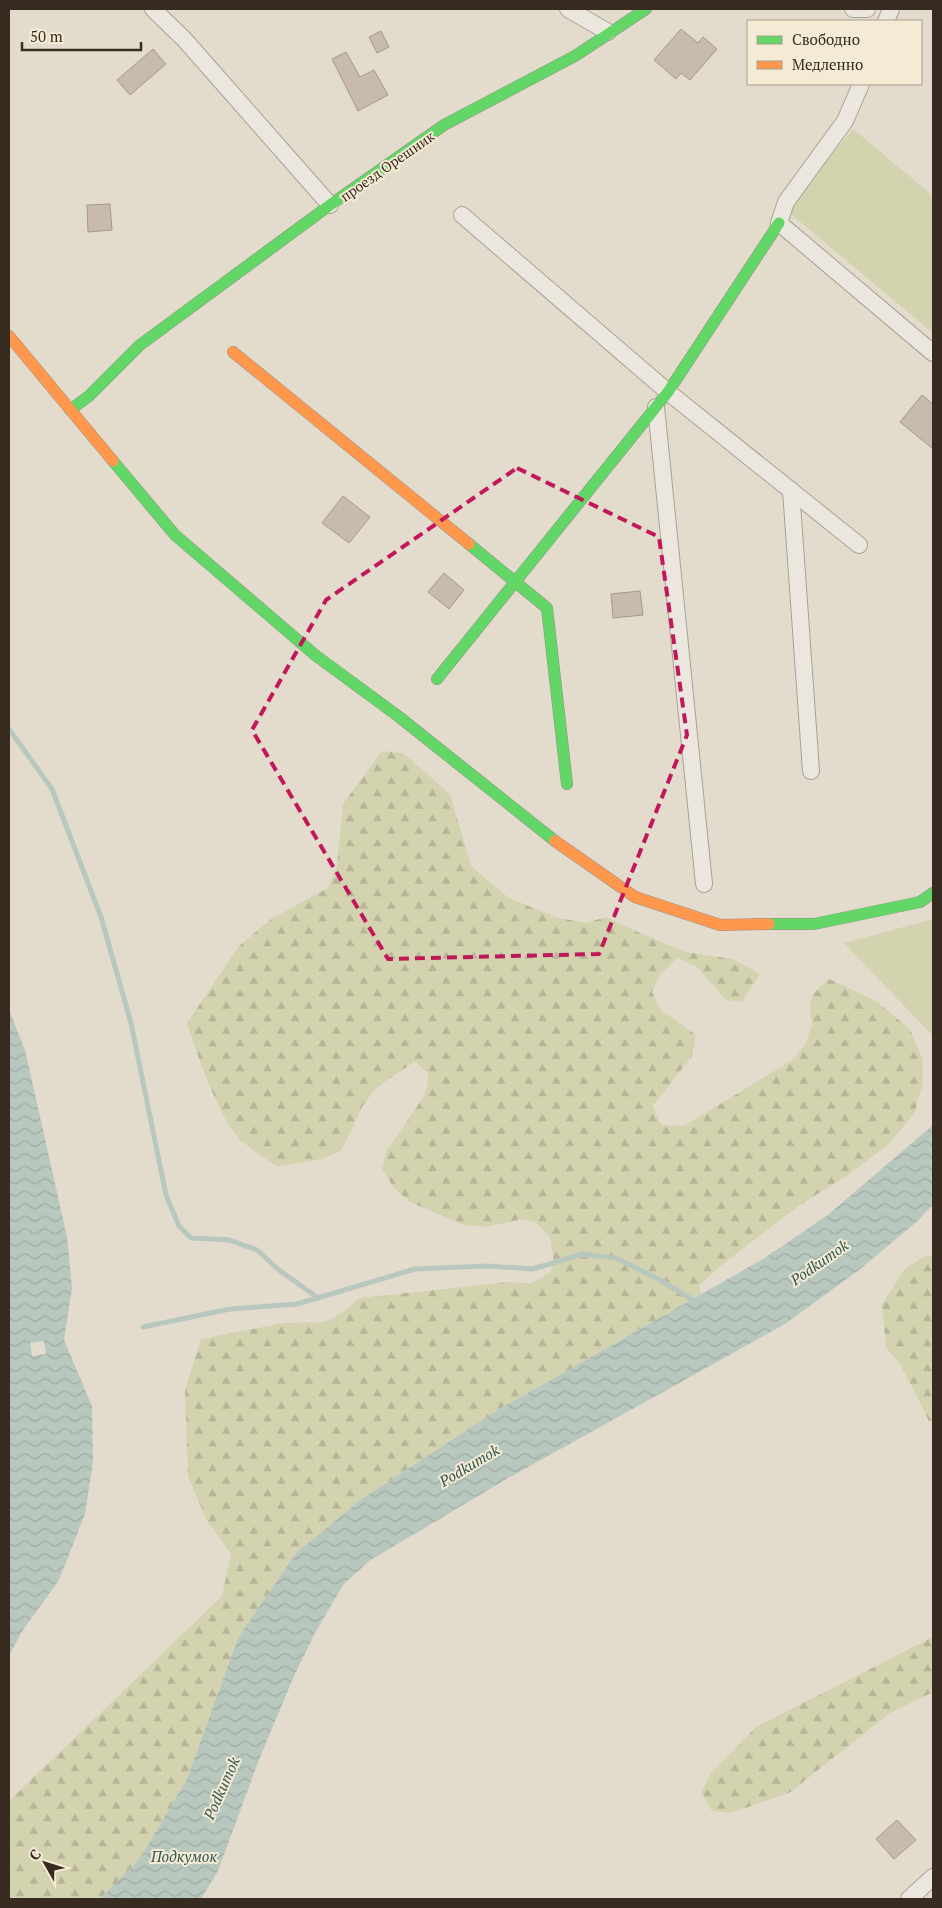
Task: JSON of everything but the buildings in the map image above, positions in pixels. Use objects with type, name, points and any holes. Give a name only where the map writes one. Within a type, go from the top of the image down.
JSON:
[{"type":"street","name":"проезд Орешник","points":[[153,9],[184,39],[330,205],[444,125],[575,56],[608,32],[646,9]]},
{"type":"street","points":[[568,9],[608,32]]},
{"type":"street","points":[[852,9],[867,9]]},
{"type":"street","points":[[437,679],[668,392],[779,223],[786,202],[845,121],[861,85]]},
{"type":"street","points":[[70,410],[89,396],[140,345],[330,205]]},
{"type":"street","points":[[462,216],[668,392],[859,545]]},
{"type":"street","points":[[779,223],[933,353]]},
{"type":"street","points":[[9,336],[169,528],[182,541],[315,655],[398,716],[552,839],[635,897],[720,925],[814,924],[920,902],[933,893]]},
{"type":"street","points":[[233,352],[547,608],[567,784]]},
{"type":"street","points":[[656,407],[704,884]]},
{"type":"street","points":[[791,490],[811,771]]},
{"type":"street","points":[[909,1899],[933,1877]]},
{"type":"highlighted area","points":[[517,468],[659,537],[687,735],[599,954],[388,959],[252,730],[326,600]]},
{"type":"green space","points":[[853,129],[933,196],[933,333],[786,210]]},
{"type":"green space","points":[[382,751],[403,753],[450,794],[471,866],[509,898],[556,917],[585,923],[607,917],[686,952],[732,959],[760,974],[742,1002],[726,1000],[697,967],[677,958],[661,974],[652,992],[661,1010],[696,1035],[692,1056],[653,1106],[661,1125],[684,1126],[791,1061],[805,1045],[812,1025],[810,1003],[814,993],[829,979],[876,1001],[910,1029],[923,1060],[923,1083],[915,1112],[890,1143],[851,1173],[800,1205],[719,1267],[699,1286],[701,1294],[496,1411],[363,1498],[296,1553],[238,1638],[187,1779],[141,1857],[100,1899],[9,1899],[9,1801],[222,1596],[231,1554],[206,1519],[188,1476],[185,1390],[201,1339],[283,1323],[325,1322],[343,1312],[359,1298],[511,1282],[531,1284],[550,1272],[554,1262],[550,1237],[535,1222],[522,1219],[487,1227],[464,1225],[410,1202],[394,1188],[382,1169],[387,1150],[425,1095],[429,1075],[415,1061],[375,1089],[362,1107],[342,1150],[322,1159],[278,1167],[247,1146],[226,1120],[210,1087],[191,1036],[187,1023],[239,946],[271,919],[328,888],[337,866],[343,804]]},
{"type":"green space","points":[[933,919],[933,1036],[844,943]]},
{"type":"green space","points":[[933,1255],[933,1421],[929,1421],[901,1365],[886,1348],[882,1304],[905,1269],[924,1256]]},
{"type":"green space","points":[[933,1637],[933,1692],[890,1713],[789,1793],[731,1813],[712,1811],[701,1792],[711,1773],[756,1727]]},
{"type":"water","points":[[9,1010],[25,1050],[67,1237],[72,1288],[64,1340],[92,1406],[93,1462],[85,1514],[59,1580],[23,1630],[9,1656]],"holes":[[[44,1341],[46,1354],[32,1356],[30,1343]]]},
{"type":"water","name":"Подкумок","points":[[933,1125],[933,1205],[914,1224],[859,1270],[785,1324],[503,1481],[369,1561],[343,1585],[315,1633],[294,1676],[258,1762],[218,1871],[201,1899],[100,1899],[141,1857],[187,1779],[238,1638],[296,1553],[363,1498],[496,1411],[763,1259],[829,1214]]},
{"type":"waterway","points":[[9,729],[52,789],[101,917],[131,1023],[166,1195],[179,1226],[191,1238],[229,1240],[257,1250],[279,1270],[318,1298]]},
{"type":"waterway","points":[[143,1327],[230,1309],[297,1304],[415,1269],[487,1266],[533,1269],[582,1254],[616,1258],[658,1279],[696,1302]]},
{"type":"traffic: fast","points":[[70,410],[89,396],[140,345],[330,205],[444,125],[575,56],[646,9]]},
{"type":"traffic: fast","points":[[437,679],[668,392],[779,223]]},
{"type":"traffic: fast","points":[[113,461],[175,535],[315,655],[398,716],[555,841]]},
{"type":"traffic: fast","points":[[469,544],[547,608],[567,784]]},
{"type":"traffic: fast","points":[[769,924],[814,924],[920,902],[933,893]]},
{"type":"traffic: slow","points":[[9,336],[113,461]]},
{"type":"traffic: slow","points":[[233,352],[469,544]]},
{"type":"traffic: slow","points":[[555,841],[635,897],[720,925],[769,924]]},
{"type":"water label","name":"Podkumok","points":[[819,1262]]},
{"type":"water label","name":"Podkumok","points":[[469,1465]]},
{"type":"water label","name":"Podkumok","points":[[221,1788]]}]
